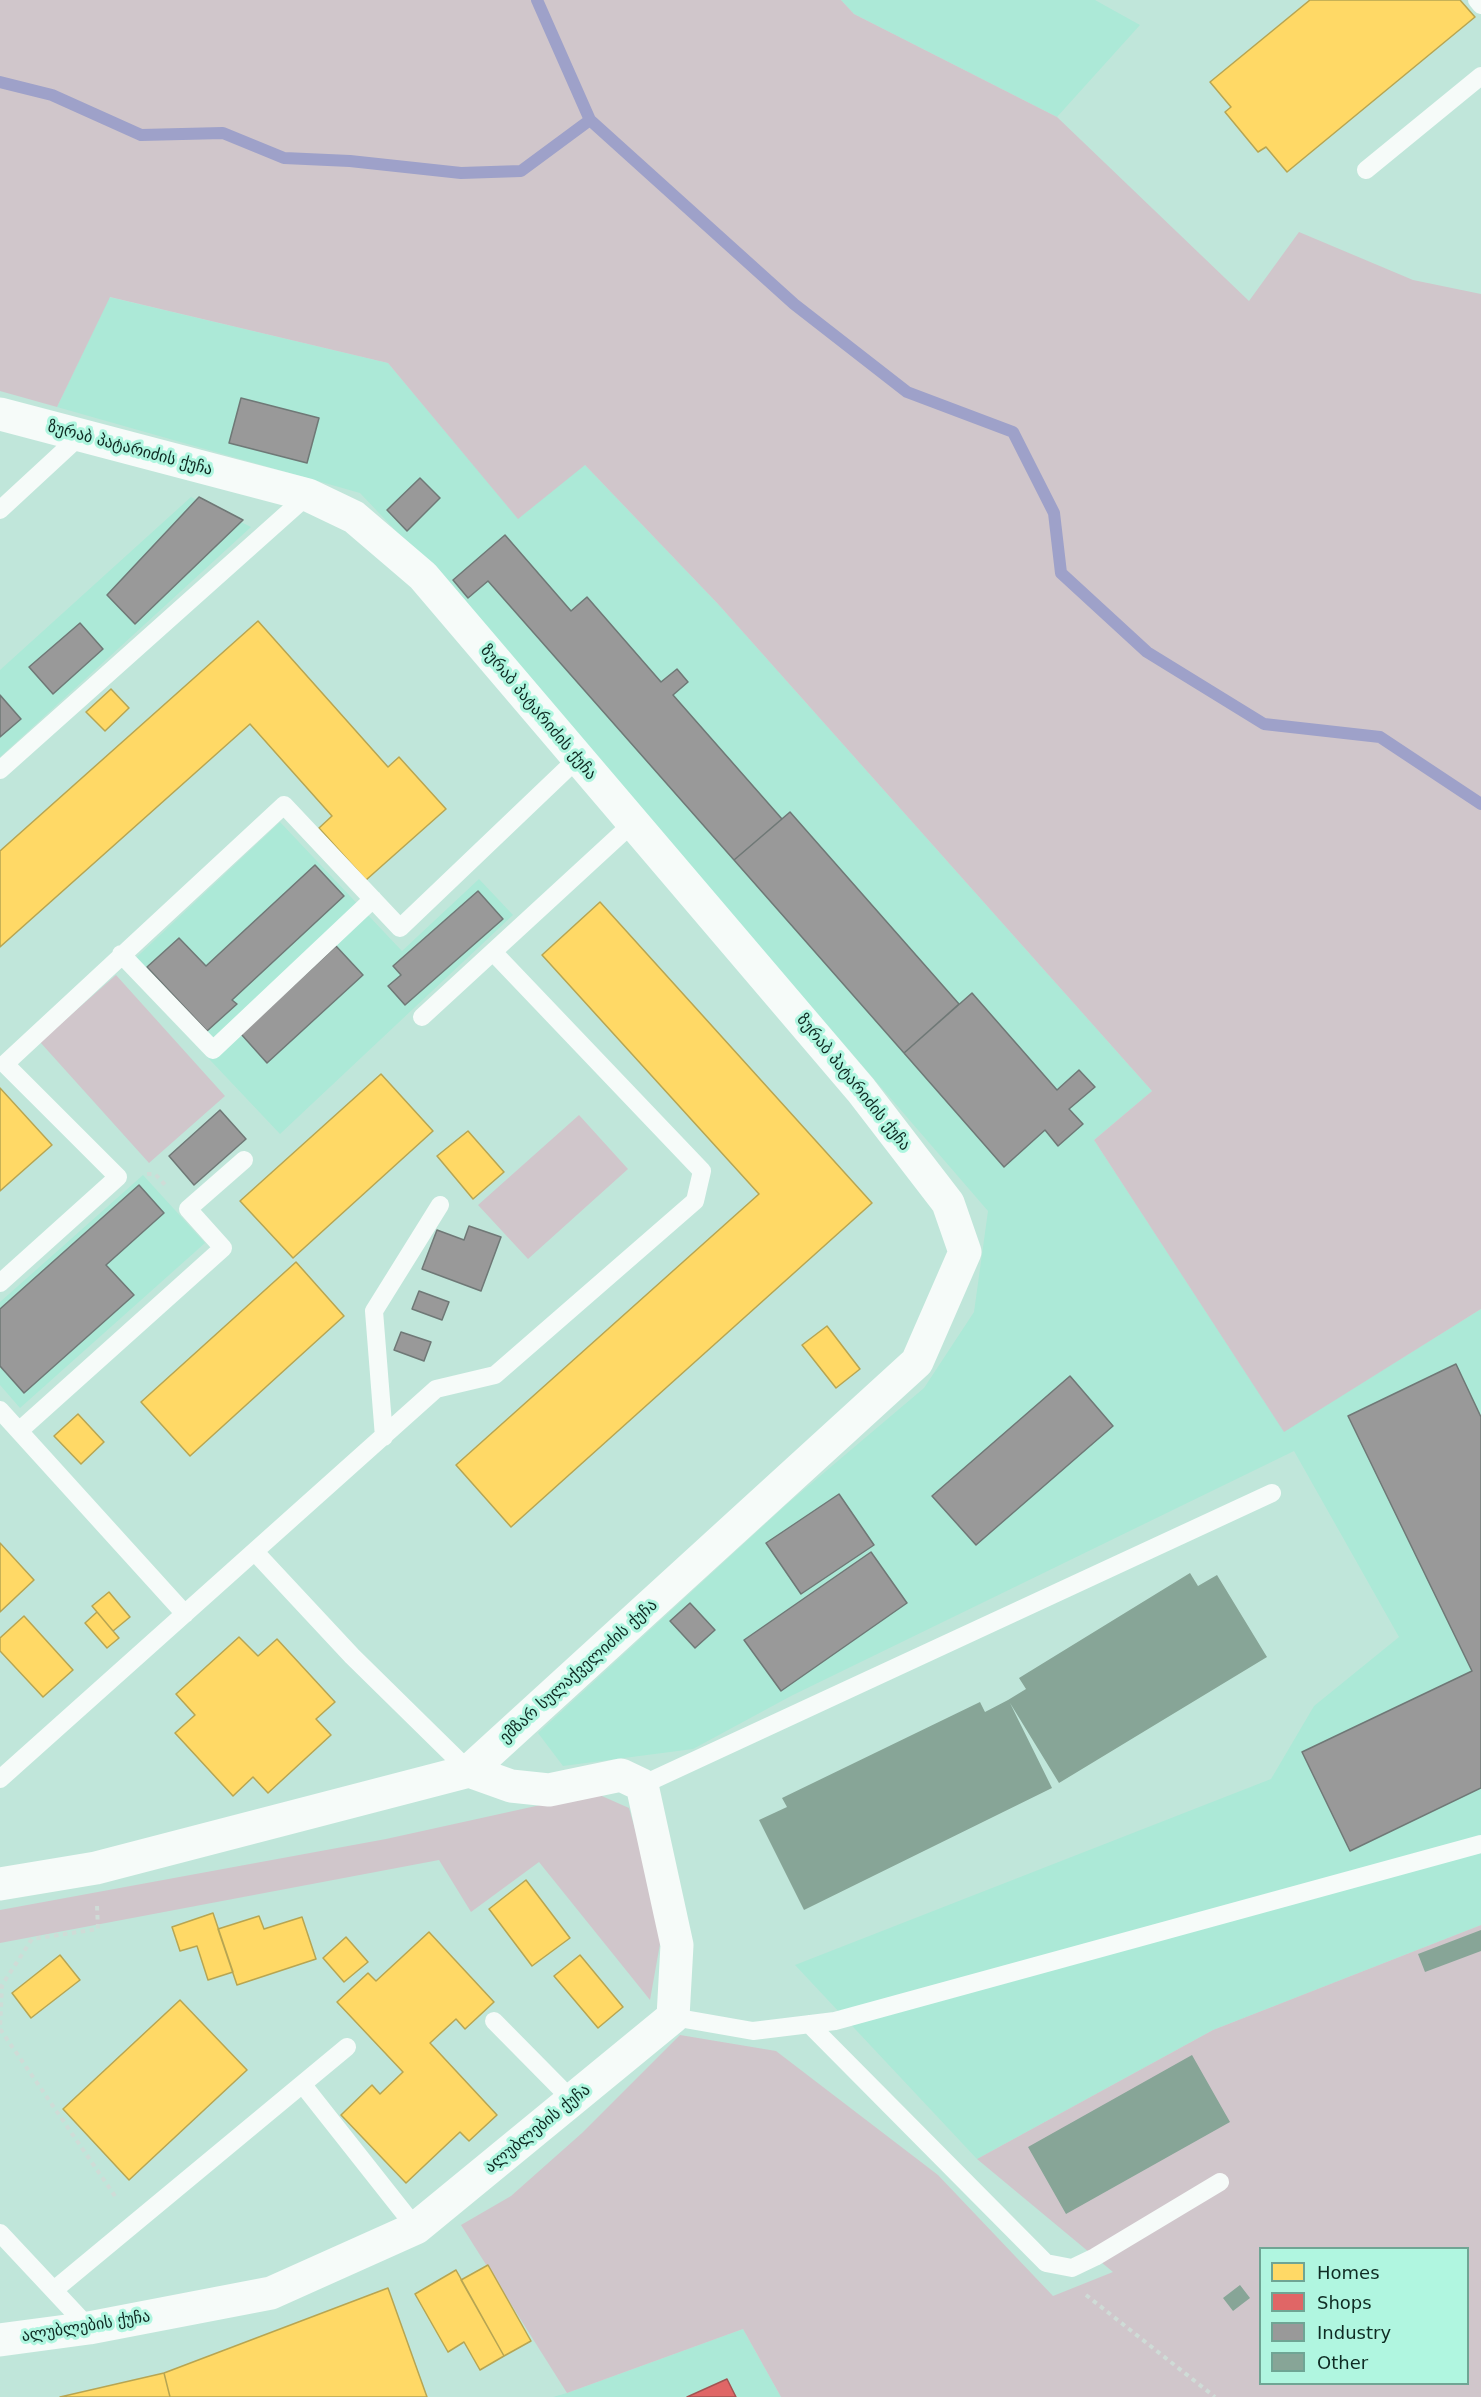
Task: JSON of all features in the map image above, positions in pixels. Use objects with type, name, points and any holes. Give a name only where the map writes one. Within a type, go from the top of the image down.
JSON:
[{"type":"street","name":"ზურაბ პატარიძის ქუჩა","points":[[0,414],[308,495],[354,518],[423,576],[861,1090],[948,1203]]},
{"type":"street","name":"ემზარ სულაქველიძის ქუჩა","points":[[0,1884],[96,1868],[470,1771],[917,1362],[965,1252],[948,1203]]},
{"type":"street","points":[[470,1771],[511,1786],[549,1790],[621,1775],[642,1785],[677,1945],[673,2017]]},
{"type":"street","name":"ალუბლების ქუჩა","points":[[0,2340],[89,2328],[272,2293],[416,2228],[673,2017]]},
{"type":"lane","points":[[1477,0],[1481,5]]},
{"type":"lane","points":[[1366,170],[1481,76]]},
{"type":"lane","points":[[0,510],[80,436]]},
{"type":"lane","points":[[0,770],[308,495]]},
{"type":"lane","points":[[3,1273],[118,1177],[5,1064],[284,805],[400,928],[577,759]]},
{"type":"lane","points":[[422,1017],[634,822]]},
{"type":"lane","points":[[121,954],[213,1050],[373,899]]},
{"type":"lane","points":[[0,1779],[436,1389],[495,1375],[695,1201],[702,1171],[494,952]]},
{"type":"lane","points":[[19,1431],[223,1248],[188,1209],[244,1160]]},
{"type":"lane","points":[[384,1437],[374,1311],[440,1205]]},
{"type":"lane","points":[[0,1410],[185,1614]]},
{"type":"lane","points":[[642,1785],[1272,1493]]},
{"type":"lane","points":[[255,1552],[352,1656],[470,1771]]},
{"type":"lane","points":[[673,2017],[753,2031],[835,2021],[1481,1844]]},
{"type":"lane","points":[[494,2021],[573,2101]]},
{"type":"lane","points":[[809,2024],[1046,2263],[1072,2268],[1095,2258],[1220,2182]]},
{"type":"lane","points":[[54,2290],[347,2047]]},
{"type":"lane","points":[[303,2085],[416,2228]]},
{"type":"lane","points":[[0,2233],[89,2328]]},
{"type":"path","points":[[118,1177],[155,1174],[188,1209]]},
{"type":"path","points":[[96,1868],[98,1929],[32,1939],[2,1985],[0,2029],[134,2224]]},
{"type":"path","points":[[1046,2263],[1215,2397]]},
{"type":"shaded area","points":[[0,0],[841,0],[854,14],[1057,117],[1249,301],[1299,232],[1413,280],[1481,294],[1481,1309],[1284,1432],[1094,1140],[1152,1091],[718,604],[585,465],[518,519],[388,363],[110,297],[57,407],[0,391]]},
{"type":"shaded area","points":[[841,0],[1095,0],[1140,25],[1057,117],[854,14]]},
{"type":"shaded area","points":[[109,297],[388,363],[518,518],[584,464],[718,604],[1152,1091],[1094,1140],[1284,1431],[1481,1309],[1481,1925],[1213,2030],[977,2159],[795,1965],[1271,1779],[1314,1706],[1399,1637],[1294,1451],[791,1696],[693,1749],[563,1766],[538,1733],[787,1504],[924,1388],[974,1312],[988,1211],[448,586],[360,493],[57,407]]},
{"type":"shaded area","points":[[191,497],[251,527],[0,757],[0,670]]},
{"type":"shaded area","points":[[280,822],[402,951],[479,879],[513,915],[280,1134],[124,969]]},
{"type":"shaded area","points":[[116,975],[225,1096],[149,1163],[40,1042]]},
{"type":"shaded area","points":[[579,1115],[628,1169],[528,1259],[478,1205]]},
{"type":"shaded area","points":[[143,1175],[205,1243],[20,1408],[0,1385],[0,1302]]},
{"type":"shaded area","points":[[595,1793],[629,1808],[663,1927],[650,2000],[539,1862],[471,1912],[439,1860],[0,1943],[0,1910],[386,1839]]},
{"type":"shaded area","points":[[1481,1925],[1481,2397],[781,2397],[743,2329],[567,2393],[461,2225],[511,2196],[582,2133],[680,2035],[776,2051],[938,2175],[1053,2296],[1113,2272],[977,2159],[1213,2030]]},
{"type":"shaded area","points":[[743,2329],[781,2397],[553,2397],[567,2393]]},
{"type":"building: Homes","points":[[1310,0],[1460,0],[1475,17],[1287,172],[1266,147],[1258,152],[1225,112],[1231,107],[1210,82]]},
{"type":"building: Homes","points":[[258,621],[388,767],[399,757],[446,809],[366,880],[319,828],[332,816],[250,724],[0,947],[0,851]]},
{"type":"building: Homes","points":[[111,689],[129,708],[105,731],[86,712]]},
{"type":"building: Homes","points":[[600,902],[872,1203],[511,1527],[456,1465],[759,1194],[542,955]]},
{"type":"building: Homes","points":[[381,1074],[433,1131],[293,1258],[240,1201]]},
{"type":"building: Homes","points":[[0,1088],[52,1145],[0,1191]]},
{"type":"building: Homes","points":[[468,1131],[504,1172],[473,1199],[437,1156]]},
{"type":"building: Homes","points":[[296,1262],[344,1316],[190,1456],[141,1402]]},
{"type":"building: Homes","points":[[827,1326],[860,1369],[836,1388],[802,1345]]},
{"type":"building: Homes","points":[[78,1414],[104,1442],[81,1464],[54,1436]]},
{"type":"building: Homes","points":[[0,1543],[34,1580],[0,1612]]},
{"type":"building: Homes","points":[[109,1592],[130,1617],[113,1631],[92,1606]]},
{"type":"building: Homes","points":[[97,1612],[119,1638],[107,1648],[85,1623]]},
{"type":"building: Homes","points":[[24,1616],[73,1670],[43,1697],[0,1651],[0,1638]]},
{"type":"building: Homes","points":[[239,1637],[258,1656],[277,1639],[335,1702],[316,1719],[331,1735],[268,1793],[253,1777],[233,1796],[175,1733],[195,1715],[176,1694]]},
{"type":"building: Homes","points":[[526,1880],[570,1938],[532,1966],[489,1909]]},
{"type":"building: Homes","points":[[213,1913],[233,1972],[208,1980],[197,1946],[180,1951],[172,1927]]},
{"type":"building: Homes","points":[[259,1916],[264,1929],[302,1917],[316,1959],[237,1985],[218,1929]]},
{"type":"building: Homes","points":[[429,1932],[494,2002],[465,2029],[456,2019],[430,2043],[497,2115],[469,2141],[460,2132],[406,2183],[341,2115],[372,2085],[380,2094],[403,2072],[337,2002],[368,1973],[376,1981]]},
{"type":"building: Homes","points":[[346,1937],[368,1962],[344,1982],[323,1958]]},
{"type":"building: Homes","points":[[60,1955],[80,1980],[31,2018],[12,1993]]},
{"type":"building: Homes","points":[[580,1955],[623,2007],[598,2028],[554,1976]]},
{"type":"building: Homes","points":[[180,2000],[247,2070],[129,2180],[63,2109]]},
{"type":"building: Homes","points":[[488,2265],[531,2341],[504,2356],[461,2280]]},
{"type":"building: Homes","points":[[456,2270],[504,2356],[480,2370],[464,2342],[448,2352],[415,2294]]},
{"type":"building: Homes","points":[[388,2288],[427,2397],[170,2397],[164,2373]]},
{"type":"building: Homes","points":[[164,2373],[170,2397],[60,2397]]},
{"type":"building: Shops","points":[[727,2379],[736,2397],[687,2397]]},
{"type":"building: Industry","points":[[241,398],[319,418],[307,463],[229,443]]},
{"type":"building: Industry","points":[[420,478],[440,498],[407,531],[387,510]]},
{"type":"building: Industry","points":[[199,497],[243,520],[135,624],[107,595]]},
{"type":"building: Industry","points":[[505,535],[571,611],[587,597],[661,682],[677,669],[688,682],[673,695],[782,819],[734,860],[488,581],[468,598],[453,580]]},
{"type":"building: Industry","points":[[80,623],[103,649],[53,694],[29,667]]},
{"type":"building: Industry","points":[[0,695],[21,719],[0,737]]},
{"type":"building: Industry","points":[[790,812],[959,1004],[904,1053],[734,860]]},
{"type":"building: Industry","points":[[315,865],[344,896],[232,1000],[237,1004],[207,1031],[147,967],[179,938],[206,966]]},
{"type":"building: Industry","points":[[478,891],[503,919],[405,1005],[388,986],[401,975],[393,966]]},
{"type":"building: Industry","points":[[336,946],[363,975],[267,1063],[241,1034]]},
{"type":"building: Industry","points":[[972,993],[1057,1090],[1079,1070],[1095,1087],[1069,1109],[1083,1124],[1058,1146],[1045,1130],[1004,1167],[904,1053]]},
{"type":"building: Industry","points":[[220,1110],[246,1139],[194,1185],[169,1156]]},
{"type":"building: Industry","points":[[139,1185],[164,1213],[106,1265],[134,1295],[24,1393],[0,1366],[0,1309]]},
{"type":"building: Industry","points":[[469,1226],[501,1237],[481,1291],[422,1269],[437,1230],[464,1240]]},
{"type":"building: Industry","points":[[419,1291],[449,1302],[442,1320],[412,1309]]},
{"type":"building: Industry","points":[[401,1332],[431,1342],[424,1361],[394,1350]]},
{"type":"building: Industry","points":[[1456,1364],[1481,1417],[1481,1788],[1350,1851],[1302,1752],[1472,1671],[1348,1416]]},
{"type":"building: Industry","points":[[1070,1376],[1113,1426],[976,1545],[932,1496]]},
{"type":"building: Industry","points":[[839,1494],[874,1545],[801,1594],[766,1543]]},
{"type":"building: Industry","points":[[871,1552],[907,1603],[781,1691],[744,1640]]},
{"type":"building: Industry","points":[[690,1603],[715,1630],[695,1648],[670,1621]]},
{"type":"building: Other","points":[[1190,1573],[1198,1586],[1217,1575],[1267,1657],[1059,1783],[1010,1703],[1052,1788],[804,1910],[759,1820],[787,1807],[782,1798],[980,1702],[985,1712],[1008,1700],[1026,1689],[1019,1678]]},
{"type":"building: Other","points":[[1481,1930],[1481,1951],[1425,1972],[1418,1954]]},
{"type":"building: Other","points":[[1192,2055],[1230,2122],[1066,2214],[1028,2147]]},
{"type":"building: Other","points":[[1240,2285],[1250,2298],[1233,2311],[1223,2298]]},
{"type":"waterway","points":[[537,0],[590,120],[794,304],[907,392],[1013,432],[1054,513],[1061,573],[1147,652],[1264,724],[1380,737],[1481,804]]},
{"type":"waterway","points":[[0,82],[52,95],[141,135],[223,133],[284,158],[350,161],[461,173],[521,171],[590,120]]}]
